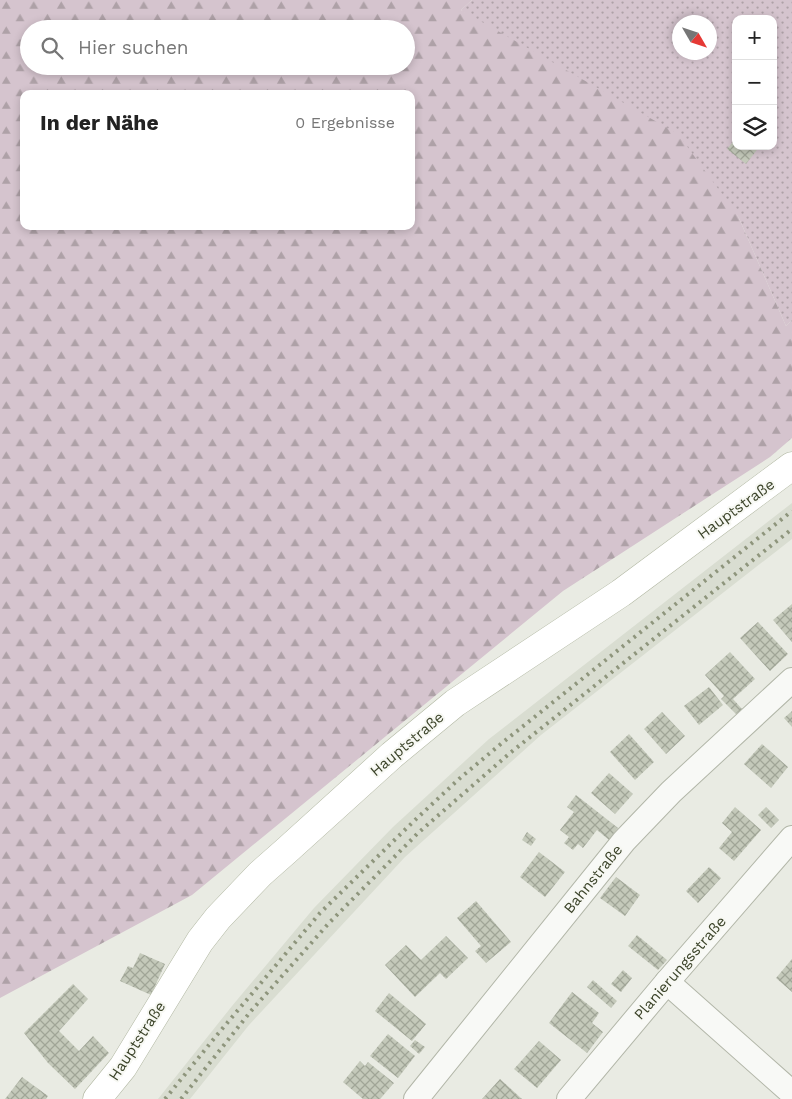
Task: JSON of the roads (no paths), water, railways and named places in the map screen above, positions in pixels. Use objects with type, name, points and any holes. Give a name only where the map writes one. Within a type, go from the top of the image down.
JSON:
[{"type":"main road","name":"Hauptstraße","points":[[97,1099],[123,1067],[200,941],[260,874],[454,703],[621,593],[792,466]]},
{"type":"street","name":"Bahnstraße","points":[[416,1099],[624,841],[671,792],[792,680]]},
{"type":"street","name":"Planierungsstraße","points":[[570,1099],[667,982],[792,838]]},
{"type":"street","points":[[667,982],[792,1093]]},
{"type":"railway","points":[[165,1099],[320,913],[414,821],[459,779],[502,743],[792,511]]},
{"type":"railway","points":[[181,1099],[251,1011],[329,923],[418,833],[510,753],[792,529]]}]
